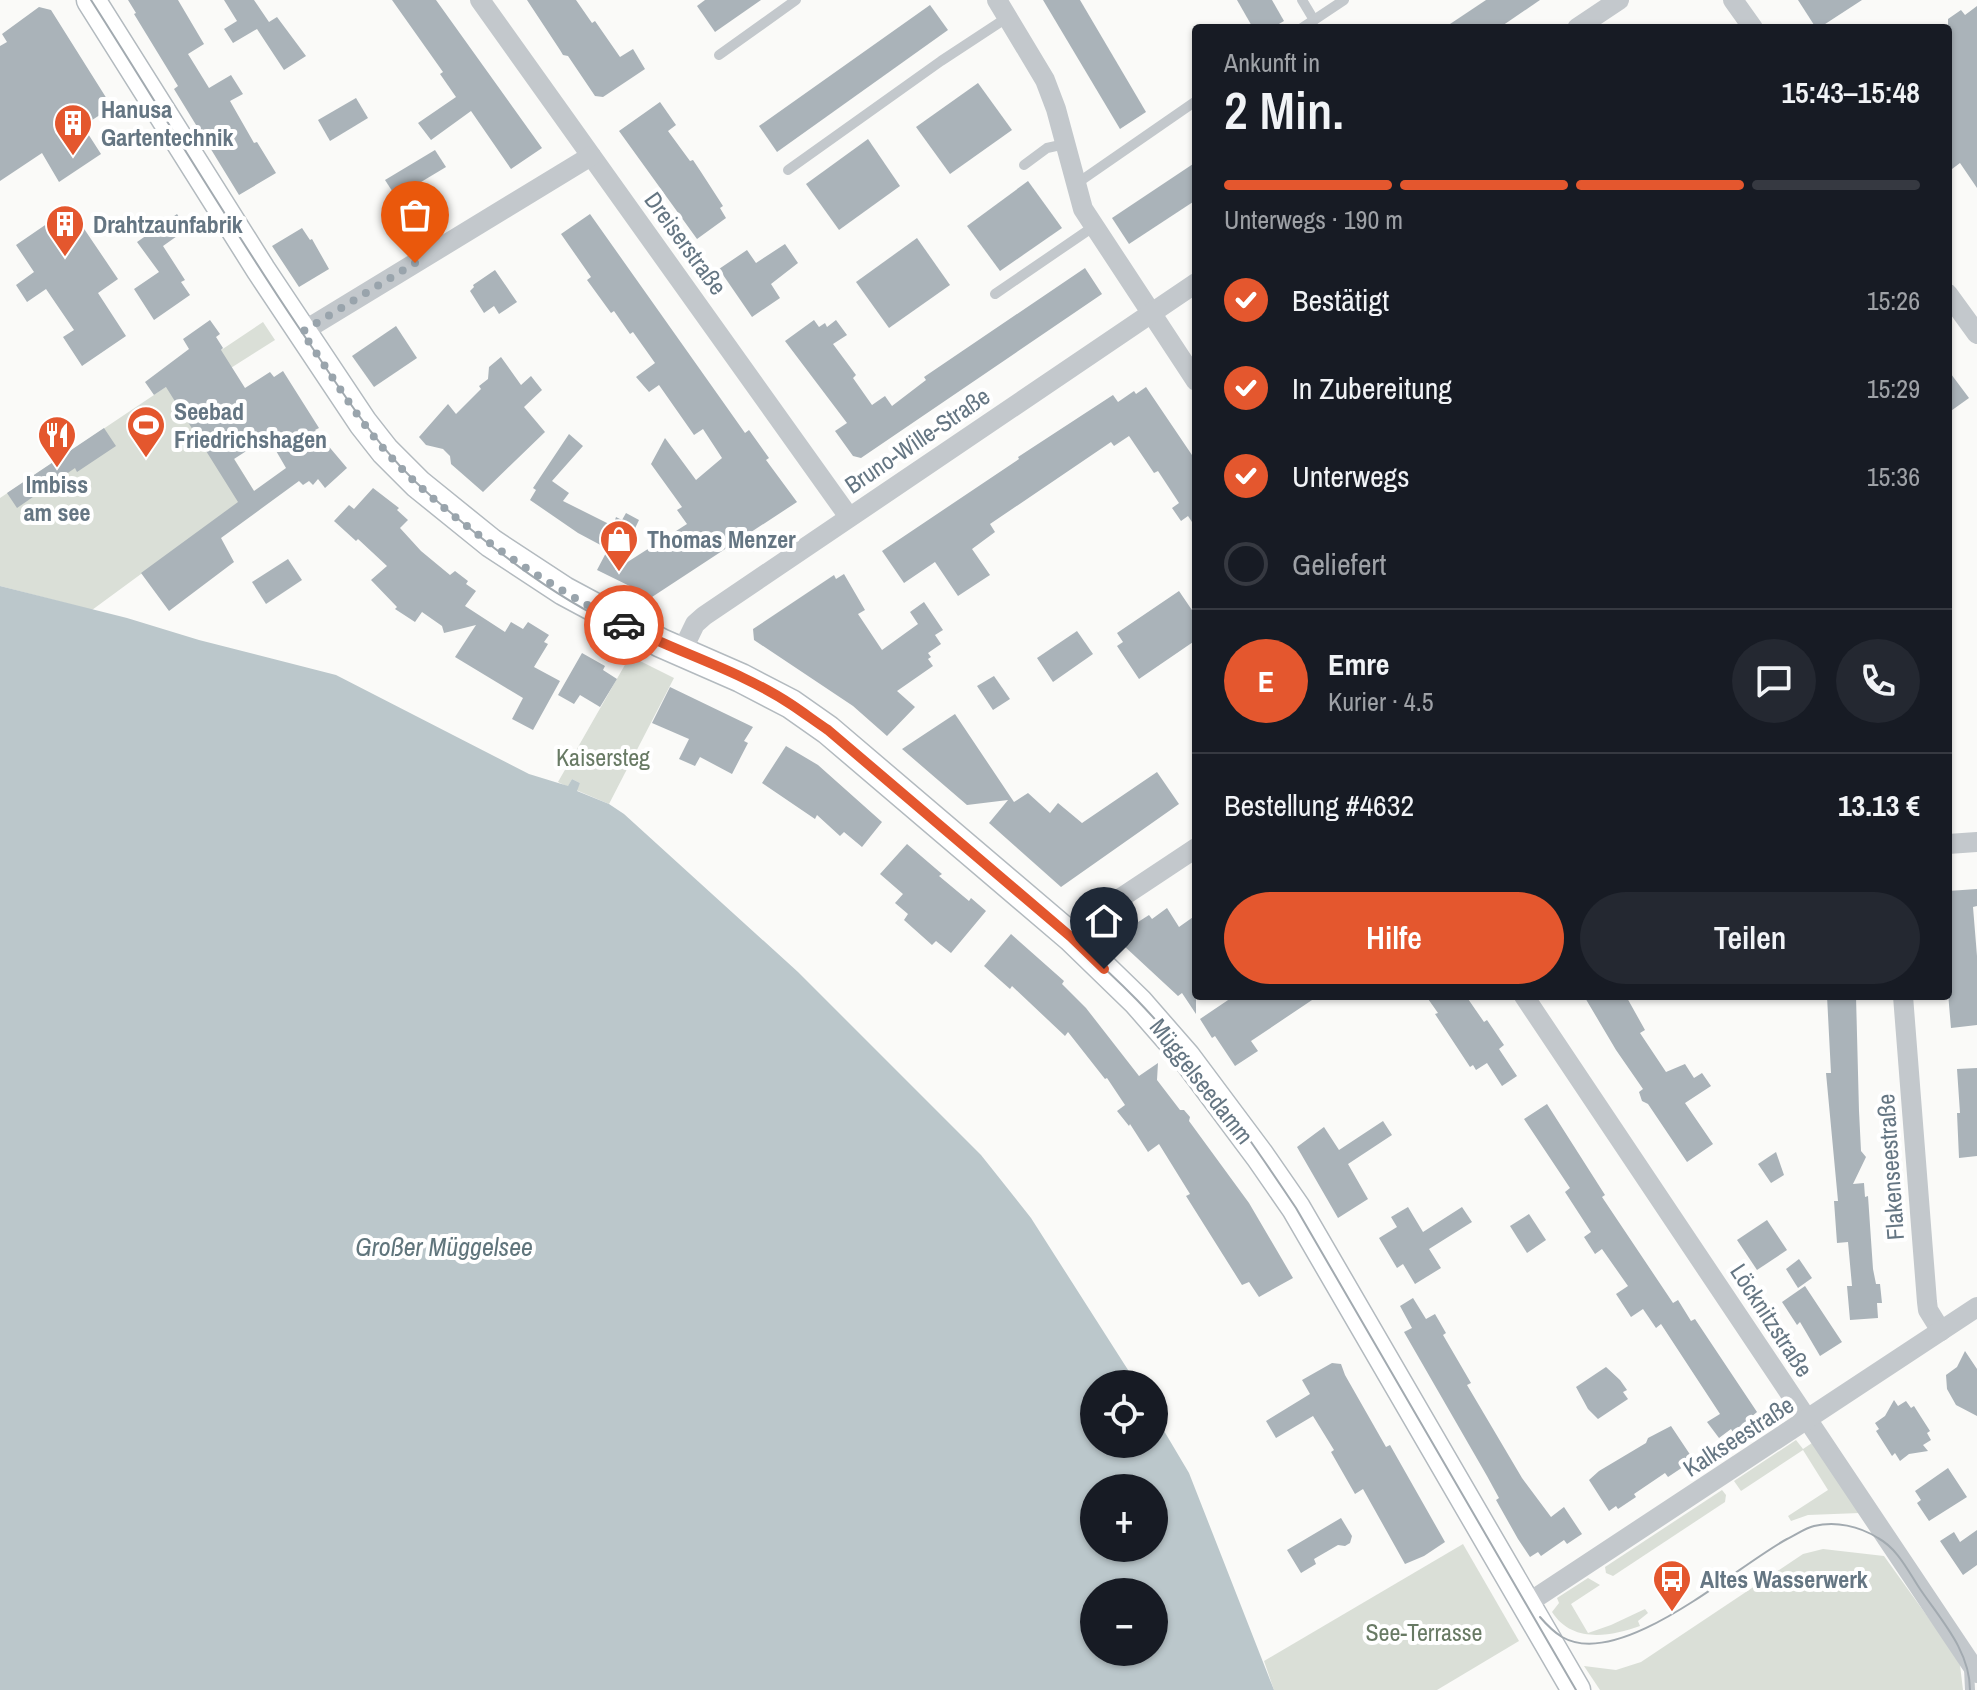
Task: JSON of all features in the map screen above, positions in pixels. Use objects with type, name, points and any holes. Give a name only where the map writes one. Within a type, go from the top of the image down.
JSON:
[{"type":"main road","name":"Müggelseedamm","points":[[91,0],[363,423],[385,451],[430,495],[491,543],[564,591],[681,653],[741,678],[791,704],[828,730],[1071,937],[1138,1002],[1186,1057],[1296,1208],[1576,1690]]},
{"type":"street","name":"Dreiserstraße","points":[[480,0],[849,517]]},
{"type":"street","points":[[1583,24],[1619,0]]},
{"type":"street","points":[[1733,0],[1750,24]]},
{"type":"street","points":[[1003,9],[1045,80],[1083,209],[1192,375]]},
{"type":"street","points":[[302,332],[591,156]]},
{"type":"street","name":"Bruno-Wille-Straße","points":[[681,653],[695,624],[704,616],[1192,286]]},
{"type":"street","points":[[1952,299],[1977,333]]},
{"type":"street","points":[[1952,844],[1977,842]]},
{"type":"street","points":[[1071,937],[1090,918],[1192,851]]},
{"type":"street","name":"Löcknitzstraße","points":[[1527,1000],[1973,1667]]},
{"type":"street","name":"Flakenseestraße","points":[[1903,1000],[1928,1310],[1941,1331]]},
{"type":"street","name":"Kalkseestraße","points":[[1525,1605],[1977,1307]]},
{"type":"lane","points":[[719,55],[796,0]]},
{"type":"lane","points":[[1302,0],[1314,20]]},
{"type":"lane","points":[[1308,24],[1344,0]]},
{"type":"lane","points":[[788,170],[930,69],[1003,9]]},
{"type":"lane","points":[[1074,185],[1192,104]]},
{"type":"lane","points":[[1024,165],[1047,148],[1065,144]]},
{"type":"lane","points":[[995,294],[1093,227]]},
{"type":"lane","points":[[1970,1690],[1973,1667]]},
{"type":"green space","name":"Seebad Friedrichshagen","points":[[263,322],[275,340],[193,392],[254,491],[92,610],[0,586],[0,498]]},
{"type":"green space","name":"Kaisersteg","points":[[630,656],[674,678],[609,804],[576,790],[580,783],[572,779],[568,787],[558,782]]},
{"type":"green space","points":[[1796,1440],[1803,1449],[1812,1443],[1860,1513],[1808,1515],[1791,1521],[1788,1516],[1828,1490],[1803,1450],[1741,1491],[1734,1481]]},
{"type":"green space","points":[[1722,1490],[1726,1495],[1725,1502],[1613,1576],[1606,1573],[1605,1567]]},
{"type":"green space","name":"See-Terrasse","points":[[1463,1544],[1519,1641],[1437,1690],[1274,1690],[1264,1661]]},
{"type":"green space","points":[[1823,1549],[1884,1556],[1953,1652],[1960,1665],[1963,1690],[1600,1690],[1584,1666],[1616,1670],[1641,1662],[1803,1554]]},
{"type":"green space","points":[[1588,1578],[1600,1585],[1571,1604],[1588,1633],[1645,1609],[1648,1613],[1638,1621],[1640,1626],[1616,1633],[1592,1635],[1570,1629],[1560,1622],[1552,1612],[1559,1603],[1557,1598]]},
{"type":"water","name":"Großer Müggelsee","points":[[0,586],[336,675],[529,774],[568,786],[572,779],[580,783],[577,791],[624,814],[798,972],[981,1155],[1031,1218],[1128,1370],[1080,1370],[1080,1458],[1168,1458],[1168,1438],[1189,1473],[1274,1690],[0,1690]]},
{"type":"building","points":[[128,0],[178,0],[204,44],[188,54],[209,88],[231,75],[243,94],[230,101],[276,173],[239,195],[174,89],[178,86]]},
{"type":"building","points":[[224,0],[254,0],[269,22],[277,17],[306,56],[284,70],[257,29],[233,43],[224,29],[237,21]]},
{"type":"building","points":[[392,0],[436,0],[542,148],[511,169],[471,111],[431,140],[418,123],[456,97],[440,74],[443,72]]},
{"type":"building","points":[[527,0],[576,0],[620,57],[633,49],[645,69],[603,97],[595,96],[568,56],[563,55]]},
{"type":"building","points":[[705,0],[761,0],[715,32],[697,6]]},
{"type":"building","points":[[1043,0],[1080,0],[1146,112],[1120,129]]},
{"type":"building","points":[[1237,0],[1272,0],[1284,21],[1279,24],[1251,24]]},
{"type":"building","points":[[1486,0],[1540,0],[1505,24],[1450,24]]},
{"type":"building","points":[[1798,0],[1862,0],[1825,24],[1813,24]]},
{"type":"building","points":[[930,5],[948,30],[777,152],[759,126]]},
{"type":"building","points":[[1977,6],[1977,188],[1960,163],[1952,169],[1952,24],[1948,24],[1948,19],[1961,10],[1965,15]]},
{"type":"building","points":[[39,7],[51,10],[112,107],[83,126],[101,154],[59,182],[42,153],[0,181],[0,46],[7,42],[2,34]]},
{"type":"building","points":[[978,83],[1012,130],[950,174],[916,127]]},
{"type":"building","points":[[356,98],[368,118],[330,141],[318,120]]},
{"type":"building","points":[[660,102],[676,125],[668,131],[690,161],[693,160],[723,206],[720,208],[726,218],[697,239],[619,131]]},
{"type":"building","points":[[868,139],[900,186],[839,230],[806,184]]},
{"type":"building","points":[[435,150],[446,167],[396,197],[385,180]]},
{"type":"building","points":[[1192,165],[1192,203],[1129,244],[1112,218]]},
{"type":"building","points":[[1028,181],[1062,228],[1000,271],[967,226]]},
{"type":"building","name":"Drahtzaunfabrik","points":[[70,208],[118,279],[98,293],[126,336],[82,366],[63,337],[74,330],[46,289],[27,302],[16,285],[34,272],[16,245]]},
{"type":"building","points":[[177,214],[187,229],[163,246],[185,280],[181,282],[190,295],[154,320],[134,289],[159,272],[137,242]]},
{"type":"building","points":[[590,214],[745,433],[749,430],[769,458],[766,460],[797,502],[652,597],[597,570],[608,549],[578,533],[530,500],[536,490],[533,488],[569,434],[583,446],[552,481],[569,493],[563,501],[613,526],[616,517],[622,520],[626,513],[639,520],[615,570],[687,524],[677,510],[682,507],[651,464],[665,438],[696,480],[722,458],[703,429],[694,435],[659,385],[649,392],[636,377],[655,363],[633,332],[630,334],[614,311],[611,313],[587,280],[591,277],[561,234]]},
{"type":"building","points":[[302,228],[329,269],[299,287],[272,246]]},
{"type":"building","points":[[917,238],[950,285],[889,328],[856,282]]},
{"type":"building","points":[[785,244],[798,263],[771,284],[780,298],[752,317],[719,269],[747,250],[756,263]]},
{"type":"building","points":[[1085,268],[1102,294],[861,458],[853,456],[835,431],[847,423],[785,341],[814,320],[819,327],[825,323],[827,327],[836,320],[847,335],[833,344],[856,375],[853,378],[872,405],[885,396],[892,406],[926,380],[924,377]]},
{"type":"building","points":[[495,270],[517,302],[499,314],[494,306],[484,313],[470,291],[473,285]]},
{"type":"building","points":[[210,320],[220,334],[216,337],[223,348],[221,350],[245,388],[270,372],[274,377],[283,371],[319,428],[315,430],[347,468],[325,488],[318,479],[313,485],[309,481],[303,485],[299,481],[221,538],[234,562],[169,611],[141,573],[238,502],[166,387],[154,395],[145,382],[189,349],[183,339]],"holes":[[[268,437],[286,468],[254,491],[234,459]]]},
{"type":"building","points":[[396,326],[417,358],[374,387],[352,356]]},
{"type":"building","points":[[501,357],[521,385],[531,376],[542,390],[524,407],[545,432],[483,492],[451,464],[450,456],[443,449],[426,445],[419,437],[448,404],[456,414],[481,389],[479,386],[488,379],[489,367]]},
{"type":"building","points":[[1952,375],[1969,398],[1952,410]]},
{"type":"building","points":[[1146,387],[1192,455],[1192,522],[1188,516],[1181,521],[1172,508],[1179,503],[1129,436],[1114,446],[1111,442],[990,524],[995,532],[972,549],[990,575],[958,596],[935,562],[904,583],[882,551],[1113,395],[1118,402],[1134,391],[1136,394]]},
{"type":"building","name":"Imbiss am see","points":[[104,428],[116,446],[77,472],[75,468],[17,508],[7,493]]},
{"type":"building","points":[[373,488],[399,508],[397,510],[408,520],[400,528],[421,551],[450,575],[455,571],[476,591],[465,606],[505,632],[511,622],[523,629],[528,622],[549,635],[544,642],[548,644],[534,667],[560,681],[533,730],[512,719],[523,698],[455,657],[476,625],[444,633],[442,626],[422,612],[415,622],[395,609],[397,607],[371,580],[387,566],[334,521],[349,505],[354,509]]},
{"type":"building","points":[[288,559],[302,580],[266,604],[252,582]]},
{"type":"building","points":[[844,574],[865,610],[858,614],[882,650],[918,624],[910,612],[924,602],[943,630],[935,635],[941,644],[928,653],[933,666],[897,691],[915,707],[887,736],[853,706],[754,640],[753,629],[834,575],[836,579]]},
{"type":"building","points":[[1179,591],[1192,610],[1192,643],[1139,679],[1117,646],[1123,642],[1117,633]]},
{"type":"building","points":[[1077,631],[1093,654],[1053,682],[1037,658]]},
{"type":"building","points":[[582,653],[605,666],[603,670],[617,679],[600,707],[580,695],[574,704],[558,695]]},
{"type":"building","points":[[994,676],[1010,699],[993,710],[977,686]]},
{"type":"building","points":[[670,687],[753,727],[744,741],[748,743],[732,774],[700,757],[695,766],[679,759],[689,739],[652,723]]},
{"type":"building","points":[[955,714],[1014,802],[1028,793],[1050,813],[1058,803],[1082,823],[1157,772],[1179,804],[1061,887],[989,823],[1008,800],[967,805],[902,749]]},
{"type":"building","points":[[786,746],[818,765],[882,822],[862,847],[844,832],[840,836],[817,815],[815,819],[762,783]]},
{"type":"building","points":[[907,844],[942,874],[939,876],[986,911],[951,953],[936,941],[932,945],[904,920],[908,914],[895,903],[903,894],[880,874]]},
{"type":"building","points":[[1977,889],[1977,906],[1973,907],[1977,1025],[1951,1028],[1949,1000],[1952,1000],[1952,891]]},
{"type":"building","points":[[1167,908],[1179,927],[1192,918],[1192,1000],[1196,1000],[1196,1014],[1182,993],[1178,996],[1123,945],[1124,931],[1149,915],[1152,919]]},
{"type":"building","points":[[1011,934],[1064,981],[1062,984],[1086,1008],[1139,1076],[1158,1063],[1157,1080],[1180,1110],[1190,1117],[1189,1121],[1249,1203],[1293,1278],[1259,1297],[1249,1282],[1242,1285],[1186,1196],[1190,1194],[1159,1144],[1148,1152],[1130,1124],[1117,1111],[1125,1105],[1107,1078],[1068,1032],[1065,1036],[1012,986],[1010,989],[984,966]]},
{"type":"building","points":[[1228,1000],[1312,1000],[1251,1041],[1258,1051],[1235,1066],[1200,1019]]},
{"type":"building","points":[[1429,1000],[1469,1000],[1504,1045],[1499,1049],[1517,1076],[1502,1086],[1487,1063],[1476,1070],[1473,1065],[1470,1067],[1435,1014],[1438,1013]]},
{"type":"building","points":[[1586,1000],[1628,1000],[1645,1030],[1640,1033],[1666,1072],[1685,1064],[1694,1078],[1702,1073],[1711,1086],[1685,1103],[1713,1144],[1687,1162],[1648,1104],[1642,1101],[1639,1092],[1643,1089]]},
{"type":"building","points":[[1827,1000],[1856,1000],[1861,1151],[1866,1157],[1853,1184],[1864,1183],[1865,1197],[1868,1196],[1873,1269],[1876,1284],[1880,1284],[1882,1303],[1877,1303],[1878,1318],[1850,1320],[1847,1286],[1852,1286],[1848,1242],[1837,1243],[1834,1201],[1838,1201],[1826,1073],[1831,1073]]},
{"type":"building","points":[[1977,1068],[1977,1156],[1959,1158],[1957,1069]]},
{"type":"building","points":[[1547,1104],[1605,1195],[1602,1197],[1673,1303],[1678,1300],[1691,1321],[1695,1319],[1757,1412],[1733,1432],[1731,1429],[1719,1438],[1707,1422],[1720,1414],[1661,1324],[1656,1328],[1643,1309],[1631,1317],[1616,1294],[1628,1286],[1602,1249],[1595,1254],[1584,1237],[1591,1232],[1565,1192],[1570,1188],[1524,1119]]},
{"type":"building","points":[[1383,1121],[1392,1135],[1348,1164],[1368,1199],[1338,1218],[1297,1147],[1324,1127],[1339,1150]]},
{"type":"building","points":[[1776,1152],[1784,1175],[1771,1183],[1758,1164]]},
{"type":"building","points":[[1408,1207],[1423,1232],[1462,1207],[1472,1222],[1429,1249],[1441,1268],[1415,1284],[1403,1264],[1397,1268],[1379,1238],[1397,1227],[1391,1217]]},
{"type":"building","points":[[1529,1214],[1546,1240],[1527,1253],[1510,1226]]},
{"type":"building","points":[[1767,1220],[1787,1250],[1757,1270],[1737,1240]]},
{"type":"building","points":[[1799,1259],[1812,1278],[1798,1288],[1786,1269]]},
{"type":"building","points":[[1805,1286],[1842,1342],[1820,1356],[1800,1322],[1797,1325],[1782,1302]]},
{"type":"building","points":[[1413,1298],[1426,1319],[1435,1314],[1446,1333],[1443,1335],[1471,1383],[1467,1385],[1522,1478],[1551,1517],[1564,1507],[1582,1534],[1567,1544],[1564,1540],[1541,1556],[1538,1552],[1530,1557],[1404,1332],[1412,1328],[1400,1306]]},
{"type":"building","points":[[1965,1351],[1977,1369],[1977,1416],[1956,1405],[1947,1389],[1946,1375],[1957,1367]]},
{"type":"building","points":[[1332,1363],[1341,1364],[1386,1447],[1390,1445],[1445,1542],[1405,1564],[1363,1489],[1355,1494],[1313,1416],[1276,1438],[1266,1421],[1310,1394],[1302,1380]]},
{"type":"building","points":[[1606,1367],[1627,1390],[1623,1392],[1628,1399],[1598,1419],[1588,1409],[1576,1387]]},
{"type":"building","points":[[1894,1400],[1898,1406],[1906,1401],[1911,1408],[1914,1406],[1930,1431],[1927,1433],[1931,1440],[1923,1445],[1928,1451],[1909,1454],[1900,1461],[1895,1453],[1892,1456],[1876,1431],[1879,1429],[1875,1423],[1885,1416]]},
{"type":"building","points":[[1671,1426],[1691,1456],[1683,1461],[1686,1465],[1668,1477],[1665,1473],[1634,1494],[1636,1497],[1609,1511],[1589,1480],[1646,1443],[1648,1438]]},
{"type":"building","points":[[1948,1468],[1967,1497],[1929,1521],[1917,1503],[1921,1500],[1915,1491]]},
{"type":"building","points":[[1341,1518],[1352,1536],[1350,1543],[1338,1545],[1314,1559],[1316,1564],[1301,1573],[1287,1550]]},
{"type":"building","points":[[1977,1530],[1977,1565],[1963,1575],[1940,1541],[1954,1532],[1960,1542]]},
{"type":"tram line","points":[[91,0],[297,325],[358,415],[411,477],[452,514],[543,584],[617,626],[750,682],[814,719],[876,768],[1070,937],[1159,1024],[1221,1100],[1296,1208],[1576,1690]]},
{"type":"tram line","points":[[1540,1617],[1562,1637],[1586,1644],[1615,1640],[1677,1611],[1804,1530],[1831,1524],[1847,1526],[1878,1538],[1902,1561],[1960,1649],[1970,1690]]},
{"type":"way so far","points":[[415,263],[302,332],[363,423],[385,451],[430,495],[491,543],[588,606],[624,625]]},
{"type":"place","name":"Hanusa Gartentechnik","points":[[73,157]]},
{"type":"place","name":"Drahtzaunfabrik","points":[[65,258]]},
{"type":"place","name":"Seebad Friedrichshagen","points":[[146,459]]},
{"type":"place","name":"Imbiss am see","points":[[57,469]]},
{"type":"place","name":"Thomas Menzer","points":[[619,573]]},
{"type":"place","name":"Altes Wasserwerk","points":[[1672,1613]]},
{"type":"route","points":[[624,625],[741,678],[791,704],[828,730],[1071,937],[1104,969]]}]
